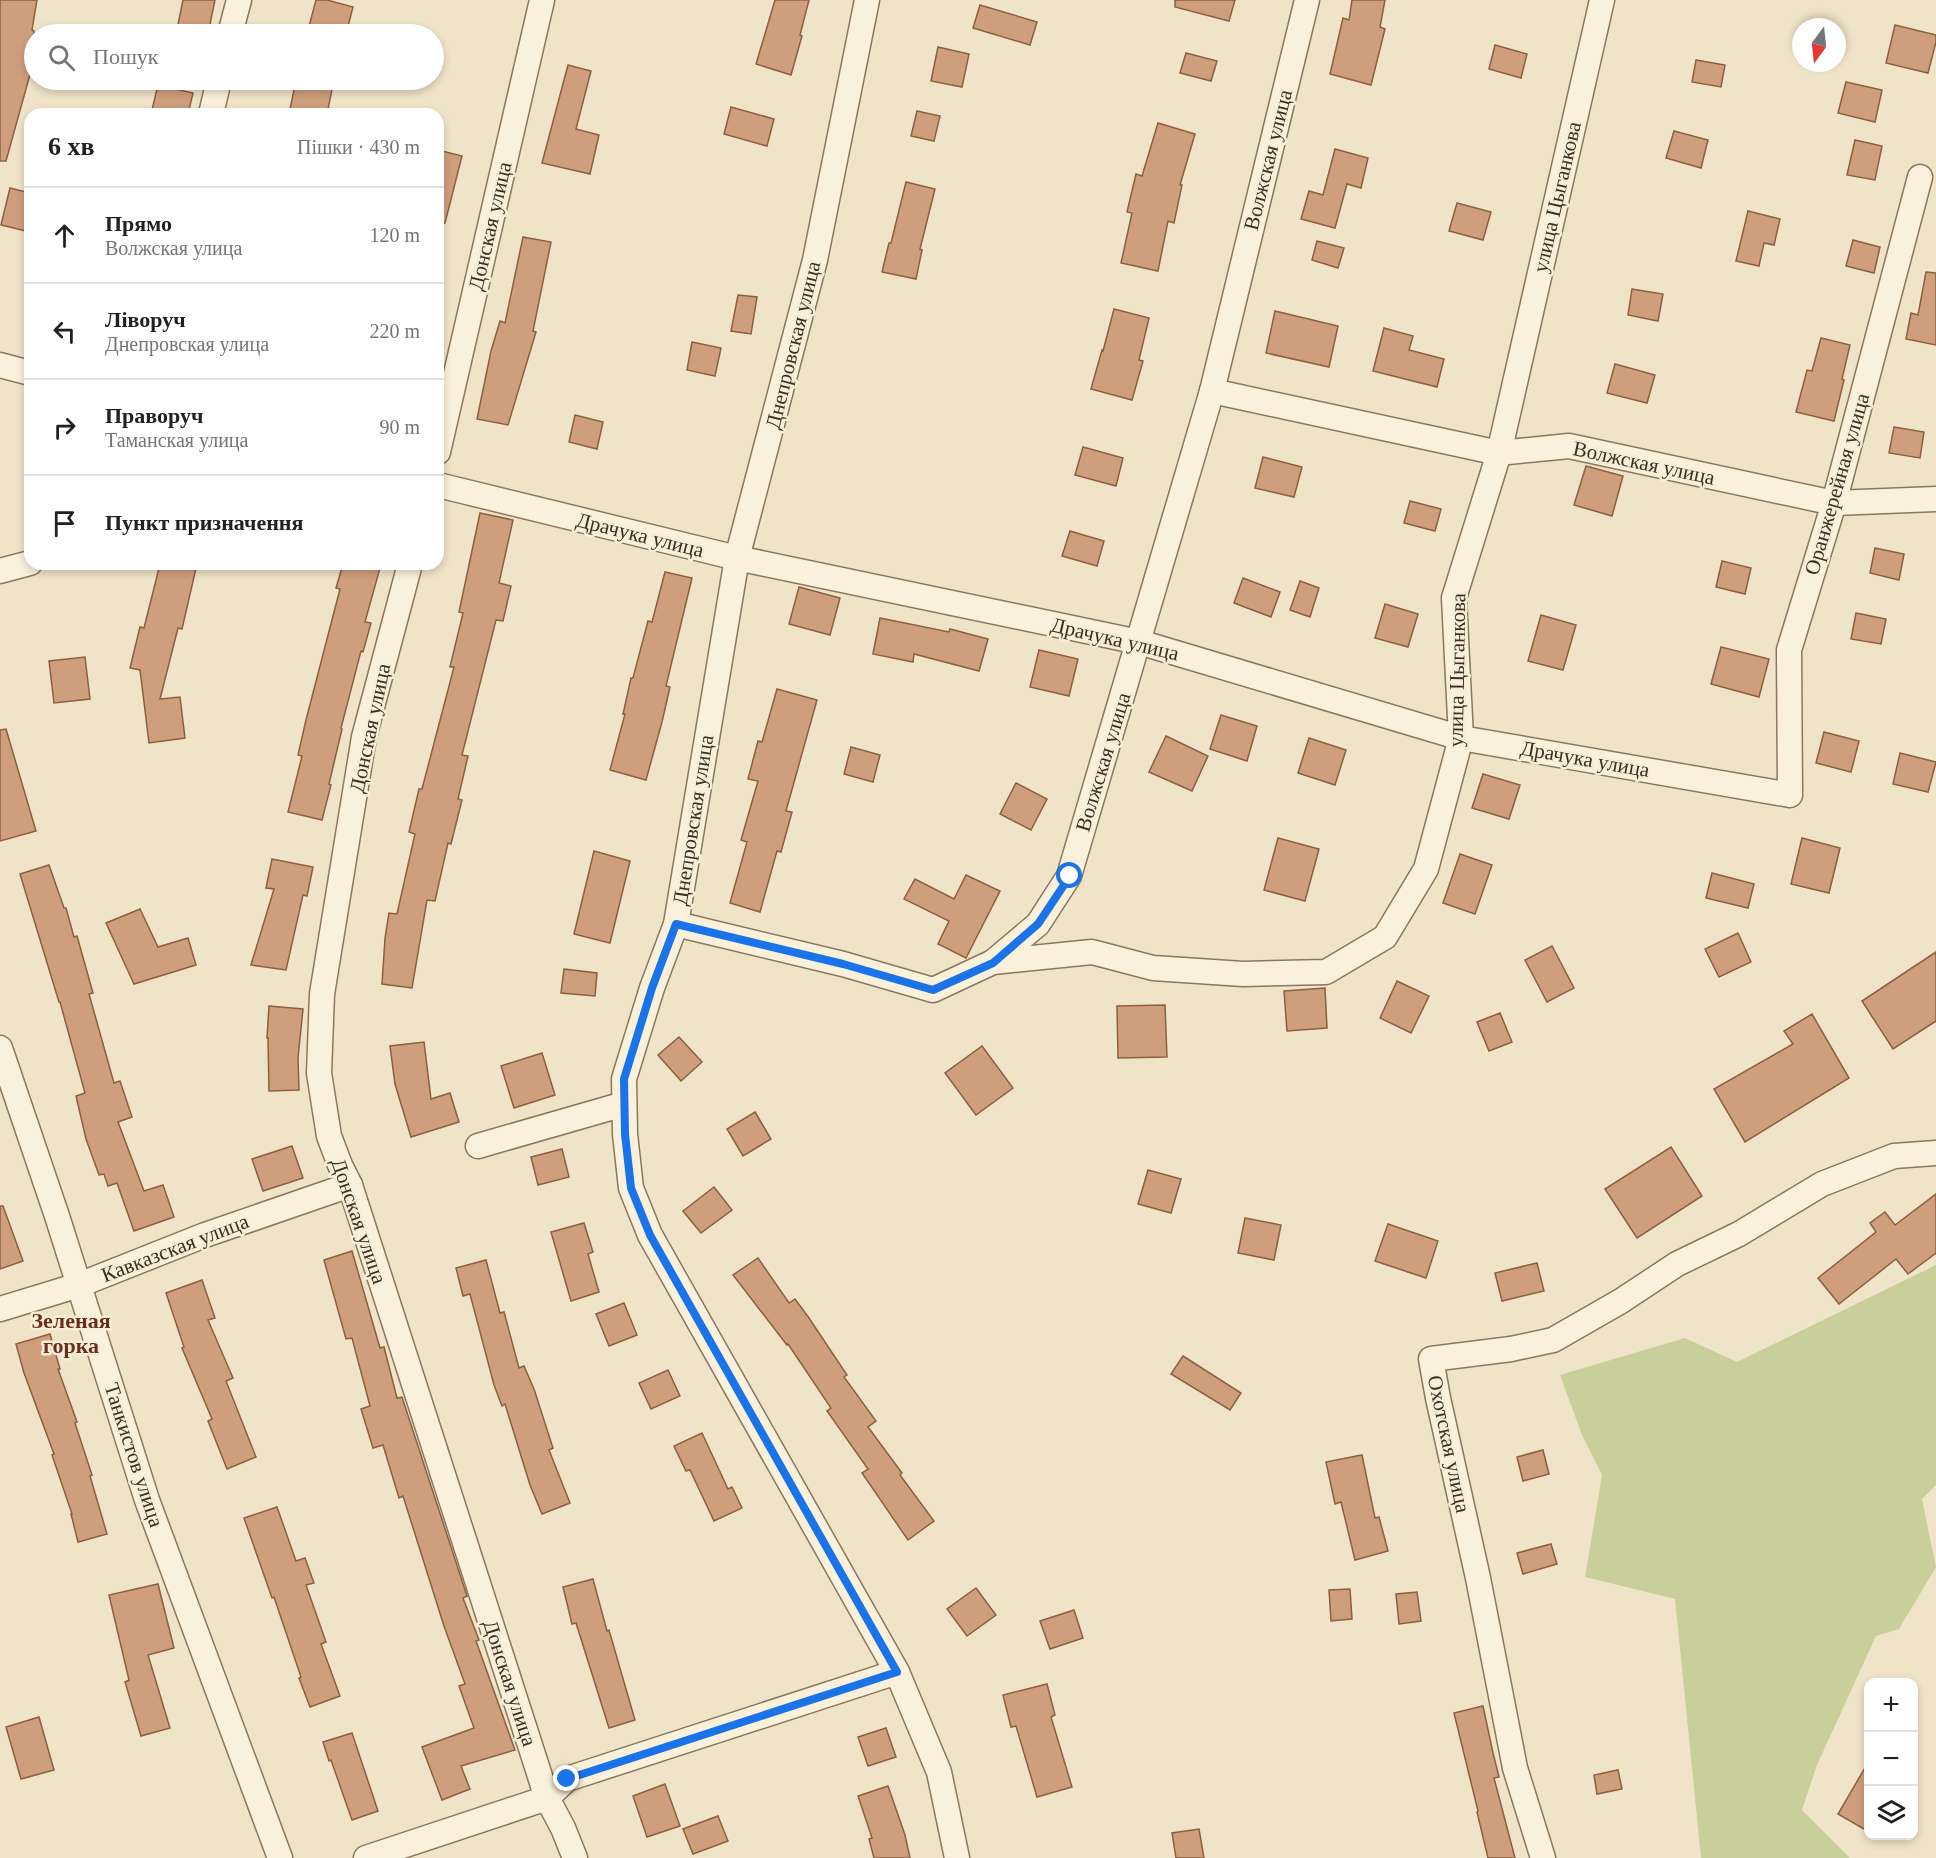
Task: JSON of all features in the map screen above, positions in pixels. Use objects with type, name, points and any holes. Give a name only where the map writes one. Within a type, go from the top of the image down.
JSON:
[{"type":"street","points":[[233,24],[239,0]]},
{"type":"street","name":"Донская улица","points":[[444,426],[542,0]]},
{"type":"street","name":"Днепровская улица","points":[[867,0],[815,260],[737,558],[676,924],[652,988],[624,1079],[625,1134],[631,1188],[650,1235],[897,1672],[939,1772],[957,1858]]},
{"type":"street","name":"Волжская улица","points":[[676,924],[843,964],[933,990],[993,963],[1038,924],[1070,876],[1139,642],[1212,391],[1307,0]]},
{"type":"street","name":"улица Цыганкова","points":[[993,963],[1092,952],[1153,968],[1243,974],[1326,972],[1385,937],[1426,869],[1461,738],[1454,598],[1499,453],[1602,0]]},
{"type":"street","points":[[212,108],[217,90]]},
{"type":"street","name":"Оранжерейная улица","points":[[1790,795],[1789,650],[1834,503],[1920,177]]},
{"type":"street","points":[[0,365],[24,371]]},
{"type":"street","name":"Волжская улица","points":[[1212,391],[1499,453],[1569,446],[1834,503],[1936,499]]},
{"type":"street","name":"Драчука улица","points":[[444,486],[737,558],[1139,642],[1461,738],[1790,795]]},
{"type":"street","points":[[0,570],[24,564]]},
{"type":"street","name":"Донская улица","points":[[408,570],[364,737],[322,994],[319,1073],[329,1136],[350,1185],[547,1798],[563,1828],[575,1858]]},
{"type":"street","name":"Танкистов улица","points":[[0,1048],[79,1285],[147,1500],[280,1858]]},
{"type":"street","points":[[478,1146],[624,1104]]},
{"type":"street","name":"Охотская улица","points":[[1543,1858],[1515,1768],[1478,1578],[1431,1359],[1511,1349],[1553,1340],[1621,1301],[1677,1264],[1739,1234],[1822,1184],[1894,1156],[1936,1154]]},
{"type":"street","name":"Кавказская улица","points":[[0,1309],[79,1285],[206,1235],[350,1185]]},
{"type":"street","points":[[366,1858],[547,1798],[567,1779],[897,1672]]},
{"type":"green space","points":[[1936,1265],[1936,1485],[1922,1499],[1936,1567],[1899,1629],[1876,1636],[1817,1765],[1802,1810],[1850,1858],[1701,1858],[1675,1599],[1585,1577],[1602,1475],[1582,1435],[1560,1375],[1685,1338],[1737,1362]]},
{"type":"building","points":[[0,0],[37,0],[33,24],[24,24],[26,90],[6,161],[0,161]]},
{"type":"building","points":[[183,0],[215,0],[210,24],[178,24]]},
{"type":"building","points":[[316,0],[327,0],[353,7],[349,24],[310,24]]},
{"type":"building","points":[[775,0],[809,0],[791,75],[756,64]]},
{"type":"building","points":[[1175,0],[1235,0],[1229,21],[1175,7]]},
{"type":"building","points":[[1352,0],[1385,0],[1380,27],[1385,29],[1371,85],[1330,74],[1343,18],[1349,20]]},
{"type":"building","points":[[980,5],[1037,22],[1030,45],[973,28]]},
{"type":"building","points":[[1895,25],[1936,35],[1928,73],[1886,63]]},
{"type":"building","points":[[1495,45],[1527,54],[1521,78],[1489,69]]},
{"type":"building","points":[[938,47],[969,54],[962,87],[931,81]]},
{"type":"building","points":[[1186,53],[1217,61],[1211,81],[1180,73]]},
{"type":"building","points":[[1696,60],[1725,65],[1721,87],[1692,82]]},
{"type":"building","points":[[568,65],[591,71],[576,129],[599,135],[590,174],[542,163]]},
{"type":"building","points":[[1846,82],[1882,90],[1875,122],[1838,113]]},
{"type":"building","points":[[157,90],[180,90],[193,93],[189,108],[152,108]]},
{"type":"building","points":[[294,90],[332,90],[328,108],[290,108]]},
{"type":"building","points":[[731,107],[774,119],[767,146],[724,134]]},
{"type":"building","points":[[917,111],[940,116],[934,141],[911,136]]},
{"type":"building","points":[[1158,123],[1195,134],[1180,185],[1182,185],[1174,223],[1168,221],[1158,271],[1121,263],[1132,213],[1127,212],[1136,174],[1142,176]]},
{"type":"building","points":[[1674,131],[1708,140],[1701,168],[1666,158]]},
{"type":"building","points":[[1855,140],[1882,146],[1875,180],[1847,175]]},
{"type":"building","points":[[1335,149],[1368,158],[1361,188],[1347,184],[1335,228],[1301,219],[1309,191],[1323,195]]},
{"type":"building","points":[[444,152],[462,156],[444,223]]},
{"type":"building","points":[[906,182],[935,189],[920,249],[922,250],[916,279],[882,272]]},
{"type":"building","points":[[10,188],[24,192],[24,231],[1,225]]},
{"type":"building","points":[[1457,203],[1491,212],[1483,240],[1449,231]]},
{"type":"building","points":[[1748,211],[1780,219],[1774,245],[1764,243],[1759,266],[1736,261]]},
{"type":"building","points":[[523,237],[551,242],[533,331],[536,332],[508,425],[477,419],[491,351],[500,321],[505,323]]},
{"type":"building","points":[[1853,240],[1880,247],[1874,273],[1846,266]]},
{"type":"building","points":[[1317,241],[1344,248],[1338,268],[1312,260]]},
{"type":"building","points":[[1926,272],[1936,273],[1936,345],[1906,339],[1911,313],[1918,315]]},
{"type":"building","points":[[1632,289],[1663,294],[1658,321],[1628,315]]},
{"type":"building","points":[[738,295],[757,297],[751,334],[731,331]]},
{"type":"building","points":[[1114,309],[1149,318],[1139,360],[1143,361],[1132,400],[1091,389]]},
{"type":"building","points":[[1275,311],[1338,326],[1329,367],[1266,353]]},
{"type":"building","points":[[1384,328],[1413,336],[1409,350],[1444,359],[1437,387],[1373,371]]},
{"type":"building","points":[[1821,338],[1850,345],[1834,421],[1796,412],[1807,370],[1812,371]]},
{"type":"building","points":[[692,342],[721,348],[715,376],[687,370]]},
{"type":"building","points":[[1615,364],[1655,375],[1647,403],[1607,393]]},
{"type":"building","points":[[575,415],[603,422],[597,449],[569,442]]},
{"type":"building","points":[[1894,427],[1924,432],[1920,458],[1889,453]]},
{"type":"building","points":[[1083,447],[1123,458],[1116,486],[1075,475]]},
{"type":"building","points":[[1263,457],[1302,467],[1294,497],[1255,488]]},
{"type":"building","points":[[1586,466],[1623,476],[1612,516],[1574,505]]},
{"type":"building","points":[[1410,501],[1441,509],[1435,531],[1404,523]]},
{"type":"building","points":[[480,513],[513,520],[499,583],[511,586],[503,621],[496,620],[462,755],[468,756],[458,799],[462,800],[451,844],[448,843],[435,901],[427,900],[412,988],[382,984],[389,913],[397,914],[415,834],[409,832],[454,667],[450,667],[463,613],[459,612]]},
{"type":"building","points":[[1070,531],[1104,541],[1097,566],[1062,556]]},
{"type":"building","points":[[1875,548],[1904,554],[1899,580],[1870,573]]},
{"type":"building","points":[[1722,561],[1751,568],[1745,594],[1716,587]]},
{"type":"building","points":[[158,570],[196,570],[182,629],[178,628],[160,699],[180,697],[185,738],[149,743],[140,670],[130,668],[140,627],[144,628]]},
{"type":"building","points":[[341,570],[379,570],[365,622],[371,623],[363,652],[361,651],[341,728],[322,820],[288,812],[302,756],[298,755],[306,720],[340,589],[336,588]]},
{"type":"building","points":[[665,572],[692,578],[666,686],[670,687],[646,780],[610,770],[625,714],[623,714],[631,678],[633,678],[648,621],[652,622]]},
{"type":"building","points":[[1243,578],[1280,592],[1271,617],[1234,603]]},
{"type":"building","points":[[1300,581],[1319,588],[1310,617],[1290,610]]},
{"type":"building","points":[[799,587],[840,598],[830,635],[789,624]]},
{"type":"building","points":[[1385,604],[1418,614],[1408,647],[1375,638]]},
{"type":"building","points":[[1856,613],[1886,619],[1881,644],[1851,639]]},
{"type":"building","points":[[1541,615],[1576,625],[1563,670],[1528,661]]},
{"type":"building","points":[[880,618],[949,632],[950,629],[988,639],[979,671],[914,654],[913,662],[873,654]]},
{"type":"building","points":[[1721,647],[1769,659],[1759,697],[1711,684]]},
{"type":"building","points":[[1039,650],[1078,659],[1069,696],[1030,687]]},
{"type":"building","points":[[85,657],[90,699],[54,703],[49,661]]},
{"type":"building","points":[[777,689],[817,700],[786,811],[792,812],[781,852],[777,851],[760,912],[730,903],[747,842],[741,840],[758,781],[748,779],[758,741],[762,742]]},
{"type":"building","points":[[1221,715],[1257,726],[1247,761],[1210,749]]},
{"type":"building","points":[[6,729],[36,831],[0,841],[0,730]]},
{"type":"building","points":[[1824,732],[1859,741],[1851,772],[1816,763]]},
{"type":"building","points":[[1166,736],[1208,756],[1192,791],[1149,772]]},
{"type":"building","points":[[1309,738],[1346,750],[1335,785],[1298,773]]},
{"type":"building","points":[[851,747],[880,755],[873,782],[844,774]]},
{"type":"building","points":[[1900,753],[1936,762],[1928,792],[1893,784]]},
{"type":"building","points":[[1483,774],[1520,785],[1509,819],[1472,808]]},
{"type":"building","points":[[1016,783],[1047,799],[1031,830],[1000,814]]},
{"type":"building","points":[[1278,838],[1319,849],[1305,901],[1264,890]]},
{"type":"building","points":[[1802,838],[1840,848],[1829,893],[1791,884]]},
{"type":"building","points":[[594,851],[630,861],[610,943],[574,934]]},
{"type":"building","points":[[1460,854],[1492,865],[1475,914],[1443,903]]},
{"type":"building","points":[[272,859],[313,867],[307,896],[303,895],[286,970],[251,965],[274,889],[266,888]]},
{"type":"building","points":[[49,865],[64,908],[66,908],[74,937],[77,936],[93,993],[89,994],[114,1083],[120,1081],[132,1117],[118,1122],[144,1191],[163,1185],[174,1217],[134,1231],[117,1183],[108,1186],[104,1174],[99,1175],[86,1139],[76,1096],[85,1093],[60,1002],[20,874]]},
{"type":"building","points":[[1712,873],[1754,884],[1748,908],[1706,898]]},
{"type":"building","points":[[966,875],[1000,891],[966,958],[938,944],[949,921],[904,899],[915,879],[954,899]]},
{"type":"building","points":[[140,909],[158,947],[188,938],[196,965],[134,984],[106,923]]},
{"type":"building","points":[[1738,933],[1751,962],[1719,977],[1705,949]]},
{"type":"building","points":[[1552,946],[1574,988],[1547,1002],[1525,960]]},
{"type":"building","points":[[1936,952],[1936,1021],[1893,1049],[1862,1001]]},
{"type":"building","points":[[564,969],[597,973],[595,996],[561,993]]},
{"type":"building","points":[[1397,981],[1429,996],[1411,1033],[1380,1018]]},
{"type":"building","points":[[1325,988],[1327,1028],[1287,1031],[1284,991]]},
{"type":"building","points":[[1165,1005],[1167,1057],[1118,1058],[1117,1006]]},
{"type":"building","points":[[269,1006],[303,1009],[298,1058],[299,1090],[269,1091],[267,1038]]},
{"type":"building","points":[[1500,1013],[1512,1042],[1489,1051],[1477,1022]]},
{"type":"building","points":[[1812,1014],[1849,1078],[1745,1142],[1714,1089],[1793,1044],[1784,1031]]},
{"type":"building","points":[[679,1037],[702,1062],[681,1081],[658,1055]]},
{"type":"building","points":[[424,1042],[431,1099],[450,1093],[459,1122],[411,1137],[395,1084],[390,1046]]},
{"type":"building","points":[[982,1046],[1013,1088],[976,1115],[945,1073]]},
{"type":"building","points":[[542,1053],[555,1095],[514,1108],[501,1066]]},
{"type":"building","points":[[755,1112],[771,1139],[743,1156],[727,1129]]},
{"type":"building","points":[[292,1146],[303,1178],[263,1191],[252,1159]]},
{"type":"building","points":[[1671,1147],[1702,1196],[1637,1238],[1605,1189]]},
{"type":"building","points":[[562,1149],[569,1177],[538,1185],[531,1157]]},
{"type":"building","points":[[1148,1170],[1181,1179],[1171,1213],[1138,1204]]},
{"type":"building","points":[[714,1187],[732,1210],[701,1233],[683,1211]]},
{"type":"building","points":[[1936,1194],[1936,1253],[1908,1274],[1896,1259],[1839,1304],[1818,1278],[1876,1232],[1870,1223],[1885,1212],[1895,1225]]},
{"type":"building","points":[[0,1206],[3,1206],[23,1261],[0,1269]]},
{"type":"building","points":[[1245,1218],[1281,1225],[1274,1260],[1238,1253]]},
{"type":"building","points":[[584,1223],[593,1252],[588,1254],[599,1292],[571,1301],[551,1232]]},
{"type":"building","points":[[1388,1224],[1438,1241],[1426,1278],[1375,1261]]},
{"type":"building","points":[[352,1251],[380,1348],[384,1347],[397,1398],[402,1397],[467,1596],[463,1598],[479,1640],[476,1641],[515,1750],[461,1766],[470,1789],[442,1800],[422,1747],[474,1728],[459,1686],[465,1684],[403,1496],[399,1498],[383,1445],[373,1448],[361,1409],[370,1406],[352,1338],[346,1339],[324,1260]]},
{"type":"building","points":[[758,1258],[789,1303],[795,1299],[809,1318],[847,1375],[844,1377],[876,1421],[868,1427],[934,1521],[908,1540],[862,1473],[868,1469],[827,1411],[831,1408],[788,1344],[733,1275]]},
{"type":"building","points":[[486,1260],[500,1313],[504,1312],[519,1368],[524,1366],[534,1389],[553,1448],[549,1450],[570,1503],[542,1514],[530,1485],[505,1404],[502,1406],[494,1385],[470,1294],[463,1296],[456,1268]]},
{"type":"building","points":[[1537,1263],[1544,1291],[1502,1301],[1495,1273]]},
{"type":"building","points":[[202,1280],[215,1318],[208,1320],[233,1378],[226,1381],[256,1457],[227,1469],[208,1421],[212,1419],[182,1348],[184,1347],[166,1293]]},
{"type":"building","points":[[624,1303],[637,1335],[609,1346],[596,1314]]},
{"type":"building","points":[[50,1334],[60,1369],[58,1369],[77,1422],[75,1423],[92,1475],[90,1476],[107,1534],[78,1542],[72,1514],[52,1455],[54,1454],[24,1373],[16,1344]]},
{"type":"building","points":[[1183,1356],[1241,1393],[1230,1410],[1171,1374]]},
{"type":"building","points":[[668,1370],[680,1396],[651,1409],[639,1383]]},
{"type":"building","points":[[702,1433],[728,1489],[732,1487],[742,1508],[714,1521],[690,1470],[686,1471],[674,1446]]},
{"type":"building","points":[[1543,1450],[1549,1474],[1523,1481],[1517,1457]]},
{"type":"building","points":[[1362,1455],[1375,1518],[1379,1517],[1388,1551],[1355,1560],[1341,1502],[1335,1504],[1326,1462]]},
{"type":"building","points":[[277,1507],[296,1561],[305,1558],[314,1583],[306,1585],[326,1642],[321,1644],[340,1696],[310,1707],[274,1597],[272,1598],[244,1518]]},
{"type":"building","points":[[1551,1544],[1557,1564],[1523,1574],[1517,1553]]},
{"type":"building","points":[[593,1579],[635,1720],[609,1728],[576,1623],[572,1624],[563,1587]]},
{"type":"building","points":[[158,1584],[174,1648],[148,1655],[170,1728],[141,1736],[125,1682],[129,1680],[109,1595]]},
{"type":"building","points":[[976,1588],[996,1615],[967,1636],[947,1609]]},
{"type":"building","points":[[1350,1589],[1352,1619],[1331,1621],[1329,1590]]},
{"type":"building","points":[[1417,1592],[1421,1621],[1399,1624],[1396,1594]]},
{"type":"building","points":[[1074,1610],[1083,1638],[1050,1649],[1040,1621]]},
{"type":"building","points":[[1047,1684],[1055,1715],[1051,1717],[1072,1787],[1037,1797],[1016,1726],[1011,1727],[1003,1695]]},
{"type":"building","points":[[1483,1706],[1499,1777],[1494,1778],[1515,1858],[1488,1858],[1454,1713]]},
{"type":"building","points":[[39,1717],[54,1770],[21,1779],[6,1727]]},
{"type":"building","points":[[886,1728],[896,1757],[868,1766],[858,1737]]},
{"type":"building","points":[[352,1733],[378,1811],[352,1820],[323,1742]]},
{"type":"building","points":[[1618,1770],[1622,1789],[1597,1794],[1594,1775]]},
{"type":"building","points":[[1864,1770],[1864,1829],[1838,1814]]},
{"type":"building","points":[[665,1784],[680,1826],[647,1837],[633,1796]]},
{"type":"building","points":[[888,1786],[905,1835],[910,1858],[874,1858],[869,1839],[872,1838],[858,1796]]},
{"type":"building","points":[[718,1816],[728,1841],[693,1854],[683,1829]]},
{"type":"building","points":[[1199,1829],[1204,1858],[1176,1858],[1172,1833]]},
{"type":"district","name":"Зеленая горка","points":[[71,1332]]},
{"type":"route","points":[[567,1779],[897,1672],[650,1235],[631,1188],[625,1134],[624,1079],[652,988],[676,924],[843,964],[933,990],[993,963],[1038,924],[1070,876]]}]
